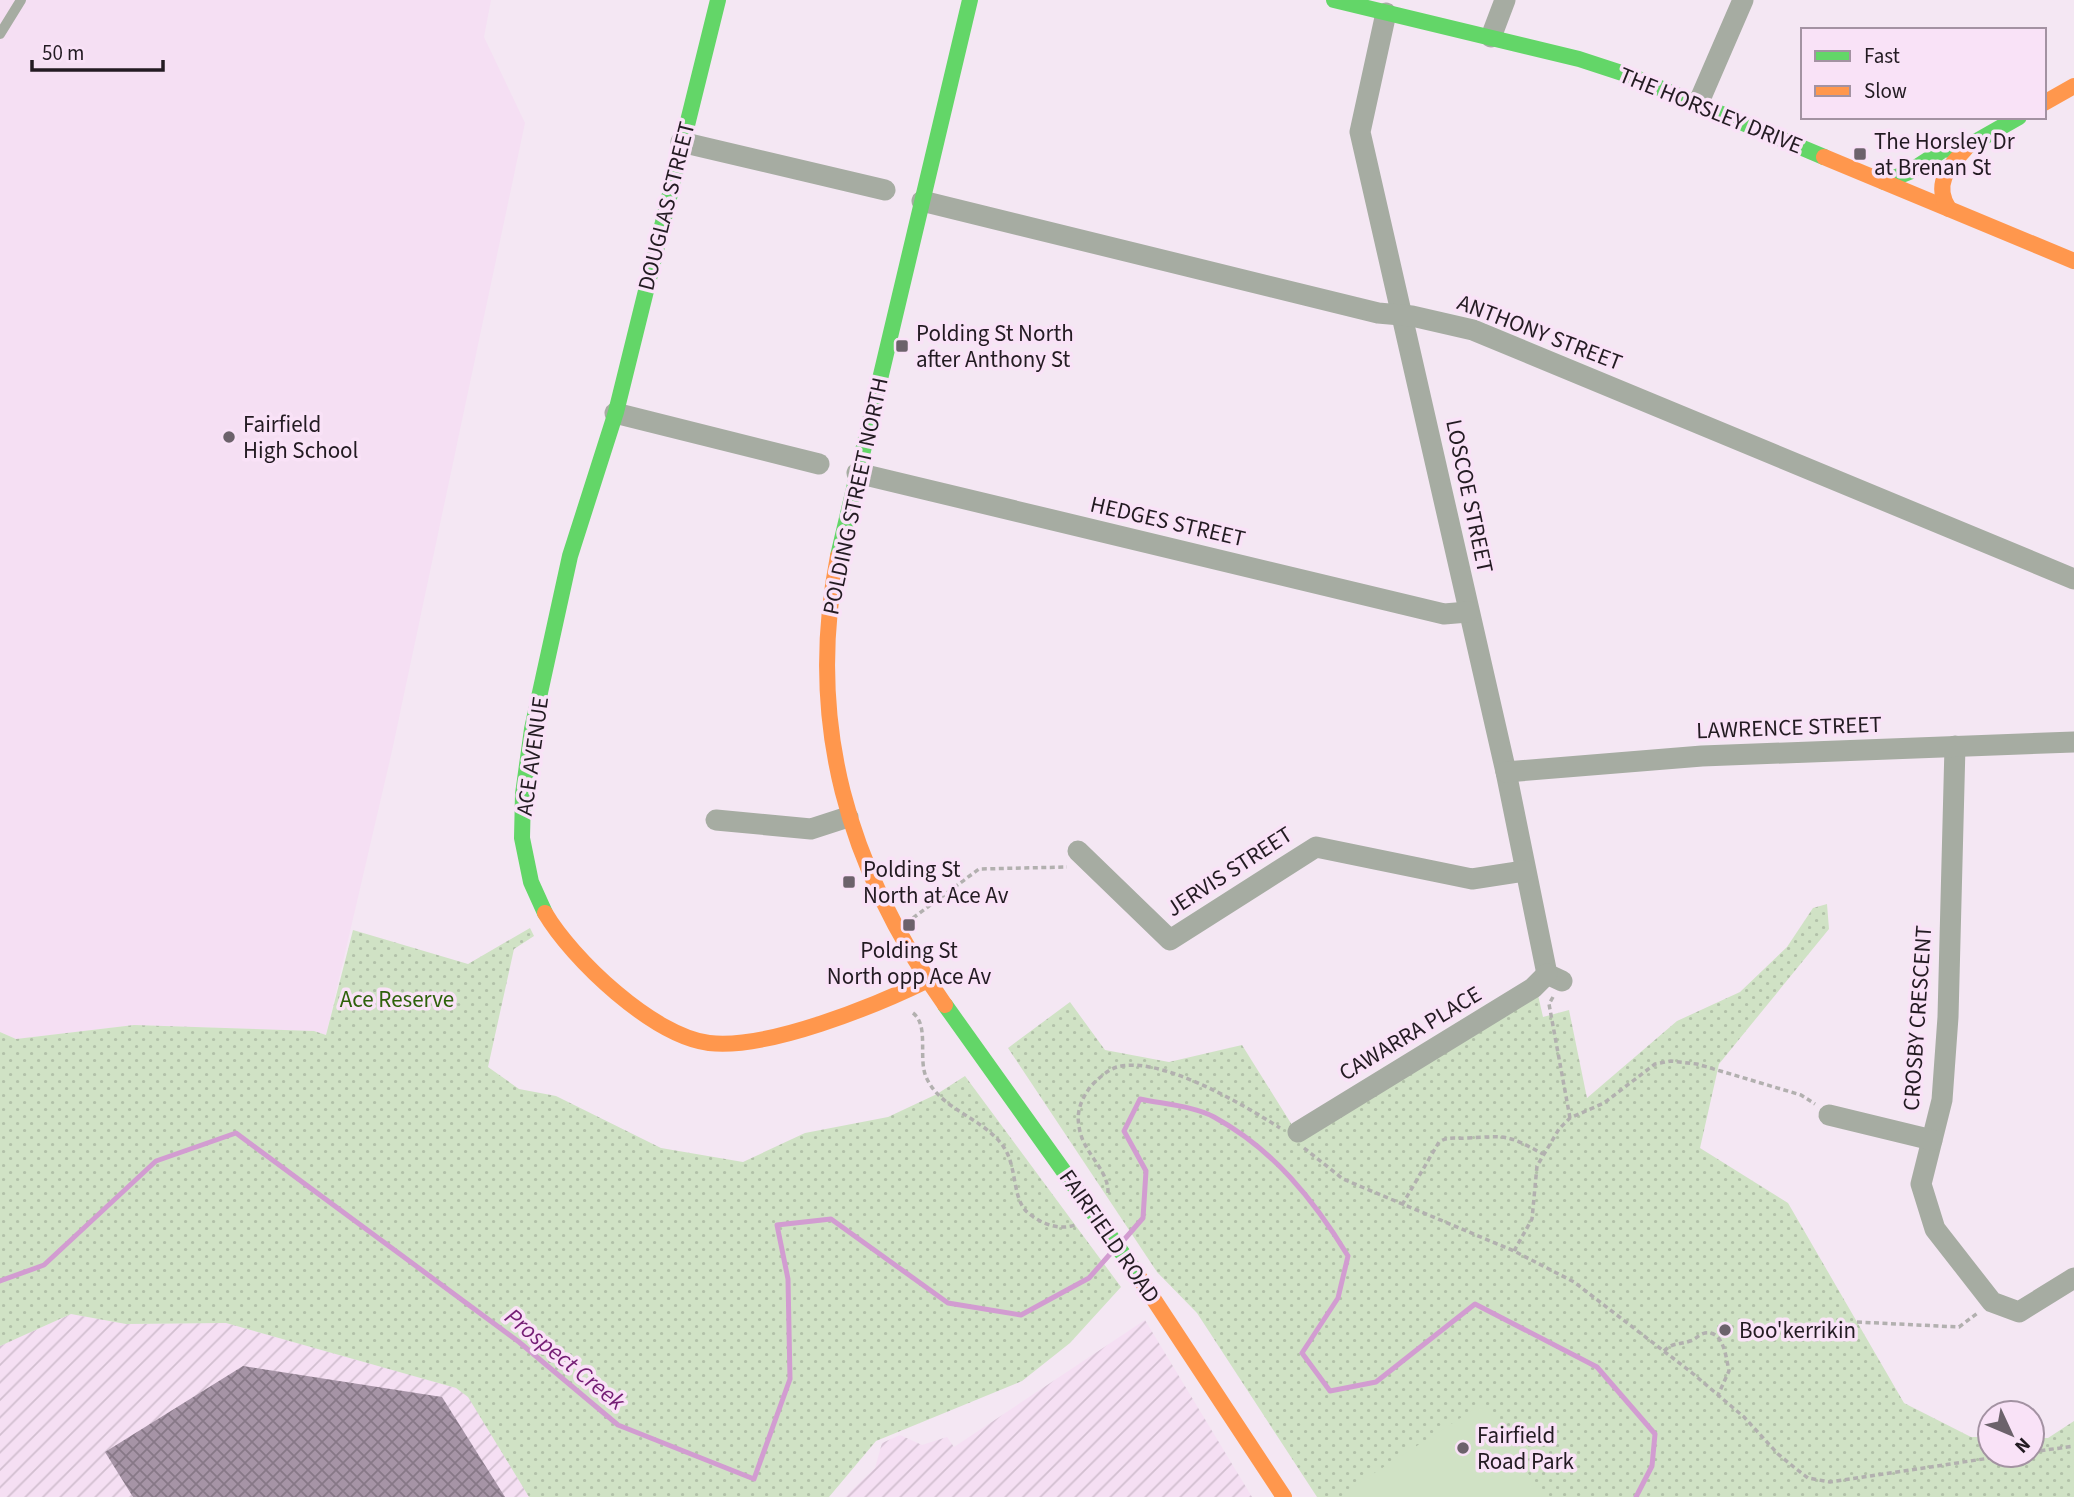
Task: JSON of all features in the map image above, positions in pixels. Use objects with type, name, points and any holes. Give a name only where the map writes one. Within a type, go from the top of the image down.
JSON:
[{"type":"main road","name":"DOUGLAS STREET","points":[[615,413],[718,0]]},
{"type":"main road","points":[[954,0],[961,38]]},
{"type":"main road","name":"POLDING STREET NORTH","points":[[928,980],[891,923],[866,872],[848,817],[829,734],[825,671],[829,604],[857,474],[970,0]]},
{"type":"main road","name":"THE HORSLEY DRIVE","points":[[1334,0],[1597,64],[2074,261]]},
{"type":"main road","points":[[2046,102],[2074,86]]},
{"type":"main road","points":[[1949,209],[1940,195],[1941,180],[1947,168],[1968,146],[2015,119]]},
{"type":"main road","points":[[1884,182],[1909,172],[1943,150],[1968,146]]},
{"type":"main road","name":"ACE AVENUE","points":[[615,413],[575,537],[534,722],[522,793],[526,862],[544,912],[582,963],[619,994],[673,1031],[713,1044],[750,1042],[775,1035],[878,1002],[928,980]]},
{"type":"main road","name":"FAIRFIELD ROAD","points":[[928,980],[1135,1271],[1284,1497]]},
{"type":"street","points":[[1492,37],[1506,0]]},
{"type":"street","points":[[1698,104],[1743,0]]},
{"type":"street","name":"LOSCOE STREET","points":[[1386,13],[1360,132],[1404,315],[1468,612],[1506,772],[1524,871],[1554,977]]},
{"type":"street","points":[[681,142],[885,191]]},
{"type":"street","name":"ANTHONY STREET","points":[[922,201],[1378,313],[1404,315],[1473,330],[2074,579]]},
{"type":"street","points":[[615,413],[819,464]]},
{"type":"street","name":"HEDGES STREET","points":[[857,474],[1444,614],[1468,612]]},
{"type":"street","name":"LAWRENCE STREET","points":[[1506,772],[1702,756],[2074,742]]},
{"type":"street","name":"CROSBY CRESCENT","points":[[1955,746],[1948,1017],[1942,1100],[1921,1184],[1935,1229],[1992,1302]]},
{"type":"street","points":[[716,820],[811,829],[848,817]]},
{"type":"street","name":"JERVIS STREET","points":[[1078,851],[1170,940],[1316,847],[1472,879],[1524,871]]},
{"type":"street","name":"CAWARRA PLACE","points":[[1296,1135],[1554,977]]},
{"type":"street","points":[[1829,1115],[1932,1140]]},
{"type":"street","points":[[1992,1302],[2020,1312],[2074,1278]]},
{"type":"lane","points":[[0,34],[21,0]]},
{"type":"path","points":[[910,920],[979,869],[1094,866]]},
{"type":"path","points":[[1554,977],[1549,1004],[1570,1118]]},
{"type":"path","points":[[910,1011],[920,1023],[922,1063],[926,1078],[937,1094],[988,1129],[1004,1147],[1014,1167],[1024,1208],[1036,1219],[1067,1228],[1108,1192],[1108,1183],[1086,1150],[1079,1126],[1079,1105],[1099,1077],[1115,1067],[1133,1065],[1170,1073],[1194,1082],[1296,1135],[1343,1179],[1514,1251],[1574,1282],[1718,1395],[1808,1478],[1830,1482],[1976,1460]]},
{"type":"path","points":[[1514,1251],[1532,1219],[1537,1166],[1543,1154],[1570,1118],[1604,1103],[1654,1063],[1671,1061],[1697,1064],[1801,1095],[1811,1102]]},
{"type":"path","points":[[1402,1205],[1439,1142],[1446,1137],[1493,1135],[1514,1138],[1543,1154]]},
{"type":"path","points":[[1857,1322],[1959,1327],[1992,1302]]},
{"type":"path","points":[[1664,1351],[1675,1343],[1693,1340],[1706,1333],[1720,1338],[1729,1371],[1718,1395]]},
{"type":"path","points":[[2046,1450],[2074,1446]]},
{"type":"shaded area","name":"Fairfield High School","points":[[0,0],[491,0],[484,37],[525,123],[392,751],[326,1035],[314,1031],[134,1025],[16,1039],[0,1032]]},
{"type":"shaded area","points":[[71,1314],[126,1324],[226,1323],[456,1388],[468,1396],[529,1497],[0,1497],[0,1346]]},
{"type":"shaded area","points":[[1145,1320],[1252,1497],[845,1497],[875,1468],[882,1443],[900,1435],[922,1445],[947,1437],[954,1447]]},
{"type":"green space","name":"Fairfield Road Park","points":[[1827,904],[1829,929],[1719,1064],[1700,1148],[1788,1203],[1904,1403],[1971,1437],[1976,1437],[1976,1469],[2046,1469],[2046,1438],[2074,1421],[2074,1497],[1317,1497],[1197,1313],[1157,1272],[1008,1048],[1070,1002],[1105,1050],[1169,1062],[1242,1045],[1302,1141],[1538,995],[1543,1017],[1569,1010],[1587,1098],[1677,1021],[1740,992],[1787,947],[1813,908]]},
{"type":"green space","name":"Ace Reserve","points":[[530,928],[534,936],[514,949],[488,1067],[519,1089],[556,1096],[661,1148],[743,1162],[805,1133],[888,1117],[937,1094],[965,1076],[1121,1287],[1070,1343],[1022,1381],[876,1441],[829,1497],[529,1497],[468,1397],[456,1388],[226,1323],[126,1324],[71,1314],[0,1346],[0,1032],[16,1039],[134,1025],[314,1031],[326,1035],[353,930],[468,964]]},
{"type":"green space","name":"Fairfield Road Park","points":[[1484,1403],[1543,1497],[1346,1497],[1343,1493]]},
{"type":"building","points":[[243,1366],[442,1397],[505,1497],[133,1497],[105,1452]]},
{"type":"waterway","name":"Prospect Creek","points":[[1123,1241],[1143,1218],[1146,1171],[1124,1131],[1140,1099],[1206,1113],[1255,1144],[1290,1177],[1321,1215],[1348,1256],[1338,1298],[1302,1353],[1330,1391],[1376,1382],[1475,1304],[1597,1367],[1655,1434],[1652,1466],[1636,1497]]},
{"type":"waterway","name":"Prospect Creek","points":[[0,1281],[44,1265],[156,1161],[236,1133],[519,1342],[618,1425],[754,1479],[790,1379],[788,1279],[777,1225],[831,1219],[948,1303],[1021,1315],[1089,1278],[1111,1253]]},
{"type":"traffic: fast","points":[[545,913],[531,882],[522,838],[523,794],[532,729],[570,556],[616,412],[718,0]]},
{"type":"traffic: fast","points":[[838,556],[970,0]]},
{"type":"traffic: fast","points":[[1334,0],[1579,59],[1631,76],[1824,157]]},
{"type":"traffic: fast","points":[[1884,182],[1909,172],[1943,150],[1968,146],[2015,119]]},
{"type":"traffic: fast","points":[[945,1005],[1085,1201]]},
{"type":"traffic: fast","points":[[1085,1201],[1135,1271]]},
{"type":"traffic: slow","points":[[2046,102],[2074,86]]},
{"type":"traffic: slow","points":[[1949,209],[1942,191],[1945,175],[1968,146]]},
{"type":"traffic: slow","points":[[1824,157],[2074,261]]},
{"type":"traffic: slow","points":[[838,556],[829,618],[827,677],[832,735],[843,792],[860,847],[883,901],[911,953],[945,1005]]},
{"type":"traffic: slow","points":[[545,913],[574,952],[616,993],[664,1026],[687,1037],[709,1043],[760,1040],[790,1033],[880,1002],[928,980]]},
{"type":"traffic: slow","points":[[1135,1271],[1284,1497]]},
{"type":"place","name":"The Horsley Dr at Brenan St","points":[[1860,154]]},
{"type":"place","name":"Polding St North after Anthony St","points":[[902,346]]},
{"type":"place","name":"Fairfield High School","points":[[229,437]]},
{"type":"place","name":"Polding St North at Ace Av","points":[[849,882]]},
{"type":"place","name":"Polding St North opp Ace Av","points":[[909,925]]},
{"type":"place","name":"Boo'kerrikin","points":[[1725,1330]]},
{"type":"place","name":"Fairfield Road Park","points":[[1463,1448]]}]
